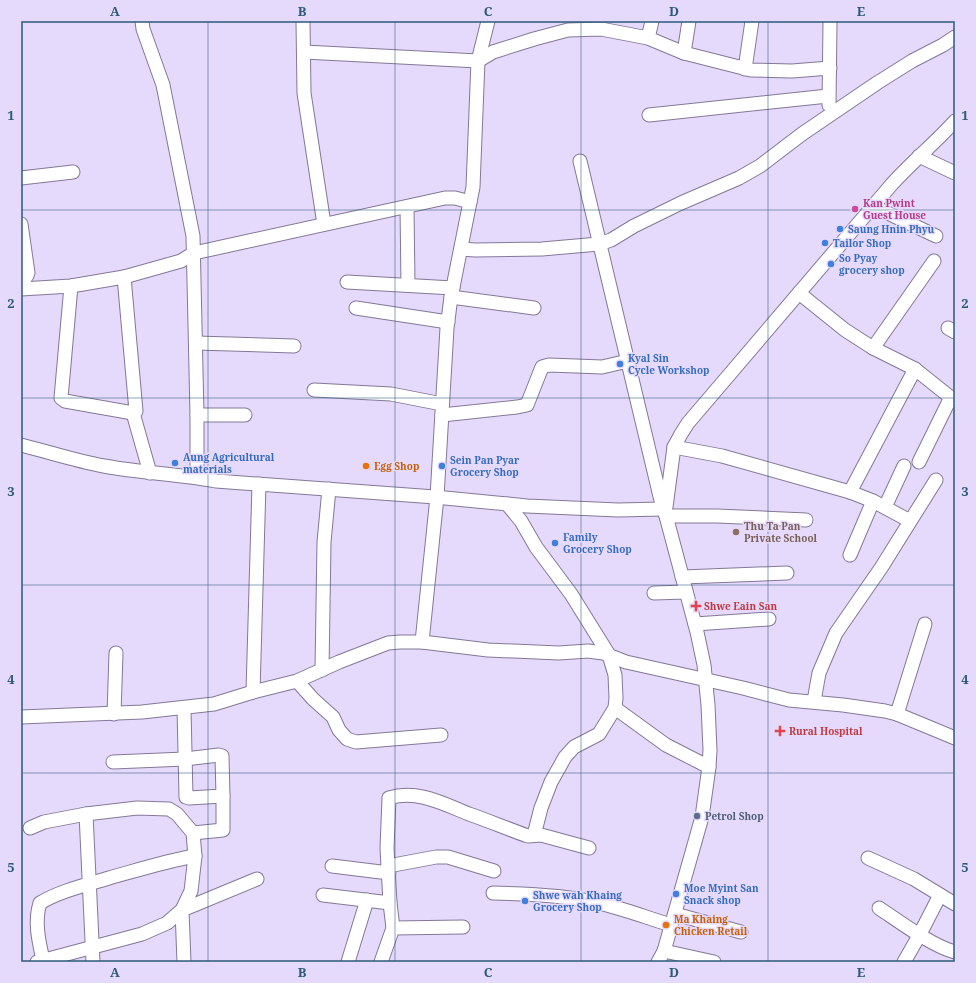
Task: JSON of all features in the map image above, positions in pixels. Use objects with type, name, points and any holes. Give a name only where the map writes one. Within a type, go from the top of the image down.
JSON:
[{"type":"street","points":[[142,21],[163,85],[192,228],[196,343],[197,477]]},
{"type":"street","points":[[302,21],[304,93],[324,224]]},
{"type":"street","points":[[422,642],[437,497],[448,322],[452,292],[473,187],[478,61],[488,21]]},
{"type":"street","points":[[648,38],[652,21]]},
{"type":"street","points":[[684,53],[689,21]]},
{"type":"street","points":[[745,69],[752,21]]},
{"type":"street","points":[[829,117],[828,96],[830,68],[830,21]]},
{"type":"street","points":[[304,52],[478,61],[494,52],[548,35],[568,30],[603,25],[648,38],[684,53],[745,69],[792,71],[830,68]]},
{"type":"street","points":[[461,249],[542,249],[599,244],[611,240],[634,226],[681,203],[739,178],[760,166],[802,134],[888,76],[912,61],[943,45],[955,36]]},
{"type":"street","points":[[649,115],[828,96]]},
{"type":"street","points":[[665,513],[674,447],[688,423],[892,184],[919,156],[941,137],[955,121]]},
{"type":"street","points":[[919,156],[955,173]]},
{"type":"street","points":[[580,161],[665,513],[695,624],[704,665],[709,767],[702,817],[661,957],[714,962]]},
{"type":"street","points":[[21,178],[73,172]]},
{"type":"street","points":[[21,289],[71,286],[124,277],[181,261],[194,253],[445,198],[455,198],[470,202]]},
{"type":"street","points":[[873,206],[936,236]]},
{"type":"street","points":[[407,207],[408,285]]},
{"type":"street","points":[[21,224],[28,272],[28,276],[24,280],[21,280]]},
{"type":"street","points":[[873,348],[934,261]]},
{"type":"street","points":[[124,277],[136,411],[133,414],[150,473]]},
{"type":"street","points":[[347,282],[408,285],[534,308]]},
{"type":"street","points":[[71,286],[61,398],[65,401],[133,414]]},
{"type":"street","points":[[800,293],[846,330],[873,348],[915,369],[953,399],[920,462]]},
{"type":"street","points":[[356,308],[448,322]]},
{"type":"street","points":[[196,343],[294,346]]},
{"type":"street","points":[[314,390],[391,394],[442,409],[517,407],[527,405],[542,367],[549,365],[602,367],[628,361]]},
{"type":"street","points":[[850,492],[915,369]]},
{"type":"street","points":[[197,415],[245,415]]},
{"type":"street","points":[[21,445],[104,466],[150,473],[197,477],[216,481],[437,497],[507,504],[806,520]]},
{"type":"street","points":[[674,447],[722,456],[850,492],[879,504],[910,521]]},
{"type":"street","points":[[850,555],[879,504],[904,466]]},
{"type":"street","points":[[814,701],[819,673],[836,633],[881,568],[936,480]]},
{"type":"street","points":[[253,692],[259,484]]},
{"type":"street","points":[[322,670],[324,542],[329,489]]},
{"type":"street","points":[[507,504],[520,521],[536,547],[572,594],[609,656],[615,675],[615,708],[598,734],[574,747],[565,757],[551,782],[541,808],[534,835]]},
{"type":"street","points":[[682,577],[787,573]]},
{"type":"street","points":[[654,593],[686,592]]},
{"type":"street","points":[[695,624],[770,619]]},
{"type":"street","points":[[897,714],[925,624]]},
{"type":"street","points":[[21,717],[114,714],[214,704],[297,681],[339,662],[388,643],[422,642],[488,650],[559,654],[588,651],[626,662],[705,679],[788,700],[814,701],[886,711],[897,714],[930,729],[955,738]]},
{"type":"street","points":[[114,714],[116,653]]},
{"type":"street","points":[[297,681],[313,699],[334,717],[339,730],[347,739],[356,742],[441,735]]},
{"type":"street","points":[[184,708],[186,797],[224,796]]},
{"type":"street","points":[[615,708],[666,745],[709,767]]},
{"type":"street","points":[[113,762],[185,760],[219,755],[222,756],[224,796],[223,830],[193,833]]},
{"type":"street","points":[[381,962],[393,928],[387,848],[389,798],[397,795],[409,795],[429,798],[528,836],[541,835],[589,848]]},
{"type":"street","points":[[30,828],[44,822],[86,814],[137,808],[169,808],[177,814],[193,833],[195,856],[191,891],[182,910],[184,962]]},
{"type":"street","points":[[86,814],[93,962]]},
{"type":"street","points":[[195,856],[169,861],[90,884],[48,898],[40,903],[37,913],[40,961],[142,934],[167,923],[182,910],[257,879]]},
{"type":"street","points":[[332,866],[388,870],[436,857],[448,857],[494,871]]},
{"type":"street","points":[[868,858],[914,879],[955,904]]},
{"type":"street","points":[[493,893],[529,894],[573,898],[621,908],[646,918],[673,919],[741,932]]},
{"type":"street","points":[[323,894],[390,903]]},
{"type":"street","points":[[904,962],[940,895]]},
{"type":"street","points":[[348,962],[367,900]]},
{"type":"street","points":[[880,908],[946,950],[955,952]]},
{"type":"street","points":[[393,928],[463,927]]},
{"type":"place","name":"Kan Pwint Guest House","points":[[855,209]]},
{"type":"place","name":"Saung Hnin Phyu","points":[[840,229]]},
{"type":"place","name":"Tailor Shop","points":[[825,243]]},
{"type":"place","name":"So Pyay grocery shop","points":[[831,264]]},
{"type":"place","name":"Kyal Sin Cycle Workshop","points":[[620,364]]},
{"type":"place","name":"Aung Agricultural materials","points":[[175,463]]},
{"type":"place","name":"Egg Shop","points":[[366,466]]},
{"type":"place","name":"Sein Pan Pyar Grocery Shop","points":[[442,466]]},
{"type":"place","name":"Thu Ta Pan Private School","points":[[736,532]]},
{"type":"place","name":"Family Grocery Shop","points":[[555,543]]},
{"type":"place","name":"Shwe Eain San","points":[[696,606]]},
{"type":"place","name":"Rural Hospital","points":[[780,731]]},
{"type":"place","name":"Petrol Shop","points":[[697,816]]},
{"type":"place","name":"Moe Myint San Snack shop","points":[[676,894]]},
{"type":"place","name":"Shwe wah Khaing Grocery Shop","points":[[525,901]]},
{"type":"place","name":"Ma Khaing Chicken Retail","points":[[666,925]]}]
